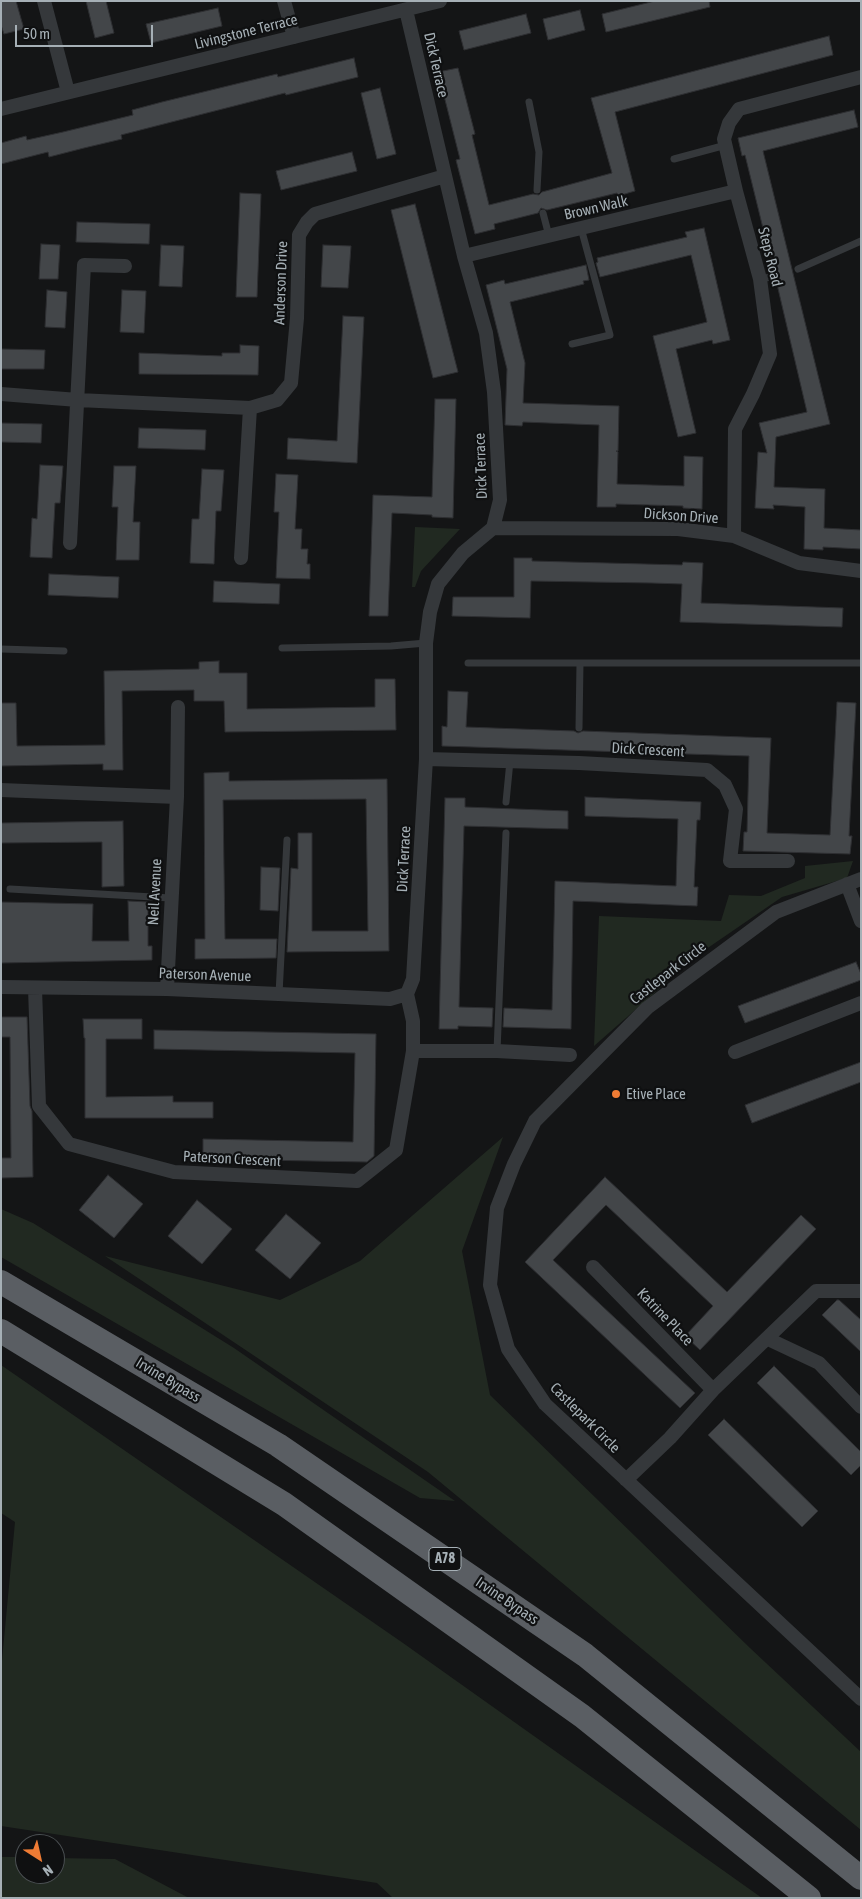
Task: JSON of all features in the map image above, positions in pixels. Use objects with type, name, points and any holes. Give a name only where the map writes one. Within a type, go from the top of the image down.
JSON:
[{"type":"highway","name":"Irvine Bypass","points":[[1,1282],[278,1445],[585,1655],[861,1878]]},
{"type":"highway","points":[[1,1331],[284,1504],[582,1716],[809,1898]]},
{"type":"street","points":[[44,1],[68,92]]},
{"type":"street","points":[[284,1],[294,37]]},
{"type":"street","name":"Livingstone Terrace","points":[[1,109],[440,1]]},
{"type":"street","name":"Dick Terrace","points":[[406,10],[464,256],[486,333],[494,392],[500,500],[493,528],[463,553],[438,584],[430,612],[426,643],[426,759],[413,979],[407,994]]},
{"type":"street","name":"Steps Road","points":[[734,536],[735,429],[753,394],[770,354],[766,278],[736,191],[724,139],[729,123],[738,109],[861,77]]},
{"type":"street","name":"Anderson Drive","points":[[1,394],[78,400],[250,408],[277,400],[292,383],[297,318],[299,235],[307,222],[315,214],[445,176]]},
{"type":"street","name":"Brown Walk","points":[[464,256],[736,191]]},
{"type":"street","points":[[70,543],[84,265],[125,266]]},
{"type":"street","points":[[241,558],[250,408]]},
{"type":"street","name":"Dickson Drive","points":[[493,528],[678,529],[734,536],[799,563],[861,571]]},
{"type":"street","name":"Neil Avenue","points":[[166,989],[177,797],[178,707]]},
{"type":"street","name":"Dick Crescent","points":[[426,759],[510,761],[579,758],[707,770],[725,784],[736,809],[730,862],[788,861]]},
{"type":"street","points":[[1,790],[177,797]]},
{"type":"street","name":"Castlepark Circle","points":[[861,879],[776,912],[647,1008],[535,1121],[514,1164],[497,1208],[490,1285],[508,1349],[545,1404],[861,1699]]},
{"type":"street","points":[[847,884],[861,921]]},
{"type":"street","name":"Paterson Avenue","points":[[1,987],[166,989],[390,1000],[407,994]]},
{"type":"street","name":"Paterson Crescent","points":[[35,988],[40,1106],[68,1144],[174,1172],[357,1181],[396,1150],[413,1052],[413,1021],[407,994]]},
{"type":"street","points":[[735,1052],[861,1003]]},
{"type":"street","points":[[413,1052],[497,1051],[570,1055]]},
{"type":"street","name":"Katrine Place","points":[[593,1266],[713,1390]]},
{"type":"street","points":[[626,1480],[670,1438],[713,1390],[816,1291],[861,1292]]},
{"type":"street","points":[[768,1339],[819,1363],[861,1407]]},
{"type":"lane","points":[[529,102],[539,152],[538,190]]},
{"type":"lane","points":[[674,158],[726,145]]},
{"type":"lane","points":[[543,213],[549,236]]},
{"type":"lane","points":[[572,344],[610,335],[581,228]]},
{"type":"lane","points":[[798,269],[861,241]]},
{"type":"lane","points":[[282,648],[391,646],[426,643]]},
{"type":"lane","points":[[1,649],[64,651]]},
{"type":"lane","points":[[468,663],[861,663]]},
{"type":"lane","points":[[579,728],[580,663]]},
{"type":"lane","points":[[506,802],[510,761]]},
{"type":"lane","points":[[497,1051],[506,833]]},
{"type":"lane","points":[[279,994],[286,840]]},
{"type":"lane","points":[[10,889],[171,898]]},
{"type":"shaded area","points":[[415,527],[460,529],[421,571],[415,587],[412,587]]},
{"type":"shaded area","points":[[853,861],[847,878],[782,897],[699,954],[594,1046],[599,916],[721,921],[729,895],[761,896],[805,878],[805,866]]},
{"type":"shaded area","points":[[503,1137],[462,1251],[490,1395],[750,1648],[861,1752],[861,1830],[428,1472],[105,1256],[280,1300],[360,1261]]},
{"type":"shaded area","points":[[1,1209],[33,1223],[234,1348],[455,1501],[420,1498],[1,1257]]},
{"type":"shaded area","points":[[1,1365],[403,1643],[762,1898],[393,1898],[377,1883],[65,1836],[65,1834],[1,1826],[1,1671],[15,1522],[1,1513]]},
{"type":"shaded area","points":[[1,1857],[15,1857],[15,1884],[65,1884],[65,1858],[115,1859],[189,1898],[1,1898]]},
{"type":"building","points":[[1,1],[16,1],[24,29],[4,34],[1,25]]},
{"type":"building","points":[[86,1],[106,1],[114,33],[95,38]]},
{"type":"building","points":[[655,1],[709,1],[710,7],[606,32],[602,14]]},
{"type":"building","points":[[218,8],[222,26],[151,43],[146,24]]},
{"type":"building","points":[[580,10],[585,30],[548,40],[543,19]]},
{"type":"building","points":[[526,14],[531,33],[464,50],[459,31]]},
{"type":"building","points":[[829,36],[833,55],[615,112],[635,191],[618,196],[617,193],[547,210],[541,208],[538,213],[494,224],[495,229],[475,234],[456,160],[460,159],[438,72],[458,68],[475,134],[472,135],[489,205],[533,194],[539,195],[542,192],[612,173],[591,98]]},
{"type":"building","points":[[354,58],[358,77],[286,95],[285,93],[121,135],[122,139],[49,157],[48,152],[1,164],[1,143],[26,136],[27,140],[63,132],[133,115],[132,110],[162,102],[277,74],[278,77]]},
{"type":"building","points":[[380,88],[396,154],[377,159],[361,93]]},
{"type":"building","points":[[854,110],[858,127],[763,151],[830,424],[776,437],[774,487],[825,489],[824,528],[861,530],[861,549],[823,547],[823,550],[804,549],[805,507],[773,505],[774,509],[755,508],[758,452],[767,453],[759,423],[807,412],[776,276],[745,155],[742,156],[738,138]]},
{"type":"building","points":[[352,152],[357,171],[281,190],[276,171]]},
{"type":"building","points":[[240,193],[261,194],[257,297],[236,297]]},
{"type":"building","points":[[415,204],[458,372],[433,378],[391,210]]},
{"type":"building","points":[[77,222],[150,224],[149,244],[76,242]]},
{"type":"building","points":[[704,228],[730,340],[713,344],[712,340],[676,349],[696,433],[678,437],[653,336],[707,322],[691,255],[600,277],[596,263],[598,262],[597,258],[687,237],[685,232]]},
{"type":"building","points":[[41,244],[60,245],[58,279],[39,279]]},
{"type":"building","points":[[161,245],[184,246],[182,287],[159,286]]},
{"type":"building","points":[[323,245],[351,246],[348,288],[321,287]]},
{"type":"building","points":[[586,265],[589,280],[583,281],[584,284],[510,302],[525,363],[523,403],[619,406],[618,451],[616,451],[618,452],[617,484],[684,486],[684,456],[703,457],[702,509],[683,508],[683,506],[616,504],[616,507],[597,507],[599,425],[523,422],[522,426],[505,425],[507,369],[486,285],[504,280],[505,284]]},
{"type":"building","points":[[47,290],[67,292],[65,328],[45,327]]},
{"type":"building","points":[[122,290],[146,291],[144,333],[120,332]]},
{"type":"building","points":[[343,316],[364,317],[357,463],[287,459],[288,438],[337,441]]},
{"type":"building","points":[[240,345],[259,346],[258,375],[139,374],[139,353],[222,356],[222,353],[240,353]]},
{"type":"building","points":[[1,349],[45,350],[44,369],[1,369]]},
{"type":"building","points":[[435,399],[456,399],[453,518],[392,513],[388,616],[369,616],[373,495],[432,497]]},
{"type":"building","points":[[1,423],[42,424],[41,443],[1,442]]},
{"type":"building","points":[[139,428],[206,430],[205,450],[138,448]]},
{"type":"building","points":[[40,465],[63,466],[60,503],[55,503],[52,558],[30,557],[32,518],[37,519]]},
{"type":"building","points":[[114,466],[136,466],[133,522],[140,522],[139,560],[116,560],[118,507],[112,507]]},
{"type":"building","points":[[202,469],[224,470],[221,511],[216,511],[214,564],[190,563],[192,519],[199,519]]},
{"type":"building","points":[[276,474],[298,475],[295,529],[302,529],[301,549],[308,549],[307,564],[310,564],[310,579],[276,578],[279,512],[274,512]]},
{"type":"building","points":[[514,558],[532,558],[532,561],[682,565],[683,562],[703,563],[701,603],[843,608],[842,627],[680,622],[682,584],[652,583],[531,581],[530,618],[452,616],[453,597],[514,597]]},
{"type":"building","points":[[49,574],[119,577],[118,598],[48,595]]},
{"type":"building","points":[[214,581],[280,584],[279,604],[213,602]]},
{"type":"building","points":[[219,661],[219,673],[247,673],[247,709],[375,707],[375,679],[395,679],[396,730],[225,732],[224,701],[194,701],[194,690],[122,691],[123,770],[103,770],[103,764],[1,766],[1,703],[16,703],[17,746],[105,745],[104,671],[199,669],[199,662]]},
{"type":"building","points":[[448,691],[468,692],[466,727],[574,731],[578,733],[583,731],[771,738],[767,833],[830,835],[837,702],[856,703],[849,836],[852,836],[850,854],[743,851],[744,832],[747,832],[749,756],[442,746],[442,726],[447,727]]},
{"type":"building","points":[[229,772],[229,781],[387,779],[389,951],[287,952],[291,868],[298,869],[298,833],[312,833],[312,931],[368,931],[366,799],[223,800],[225,939],[277,939],[276,958],[195,959],[195,939],[205,939],[204,773]]},
{"type":"building","points":[[585,797],[701,802],[700,820],[697,820],[694,887],[698,887],[697,906],[573,901],[571,1029],[503,1027],[504,1008],[552,1010],[555,881],[676,886],[678,819],[585,816]]},
{"type":"building","points":[[445,798],[465,798],[465,807],[568,811],[568,829],[464,826],[459,1007],[493,1008],[492,1027],[458,1026],[458,1029],[439,1029]]},
{"type":"building","points":[[123,821],[124,886],[102,887],[102,842],[1,843],[1,823]]},
{"type":"building","points":[[261,867],[280,868],[278,911],[260,910]]},
{"type":"building","points":[[128,901],[148,902],[148,946],[152,946],[152,960],[1,963],[1,902],[93,904],[92,941],[129,941]]},
{"type":"building","points":[[856,962],[861,974],[861,980],[745,1023],[738,1006]]},
{"type":"building","points":[[1,1017],[27,1017],[33,1177],[1,1178],[1,1158],[11,1158],[10,1037],[1,1037]]},
{"type":"building","points":[[83,1019],[142,1019],[142,1039],[106,1039],[106,1097],[173,1096],[173,1102],[213,1102],[213,1118],[85,1118],[85,1038]]},
{"type":"building","points":[[154,1030],[376,1034],[374,1156],[367,1162],[203,1159],[203,1139],[353,1142],[355,1053],[154,1049]]},
{"type":"building","points":[[861,1062],[861,1082],[752,1123],[745,1105]]},
{"type":"building","points":[[108,1175],[143,1204],[114,1238],[79,1210]]},
{"type":"building","points":[[605,1177],[727,1292],[801,1215],[816,1229],[700,1350],[685,1336],[713,1306],[606,1205],[553,1260],[695,1393],[680,1408],[525,1262]]},
{"type":"building","points":[[197,1200],[232,1229],[202,1264],[168,1236]]},
{"type":"building","points":[[286,1214],[321,1243],[290,1279],[255,1250]]},
{"type":"building","points":[[837,1300],[861,1320],[861,1352],[822,1315]]},
{"type":"building","points":[[774,1366],[861,1452],[861,1465],[851,1475],[757,1383]]},
{"type":"building","points":[[724,1419],[818,1511],[802,1527],[708,1435]]},
{"type":"place","name":"Etive Place","points":[[616,1094]]}]
